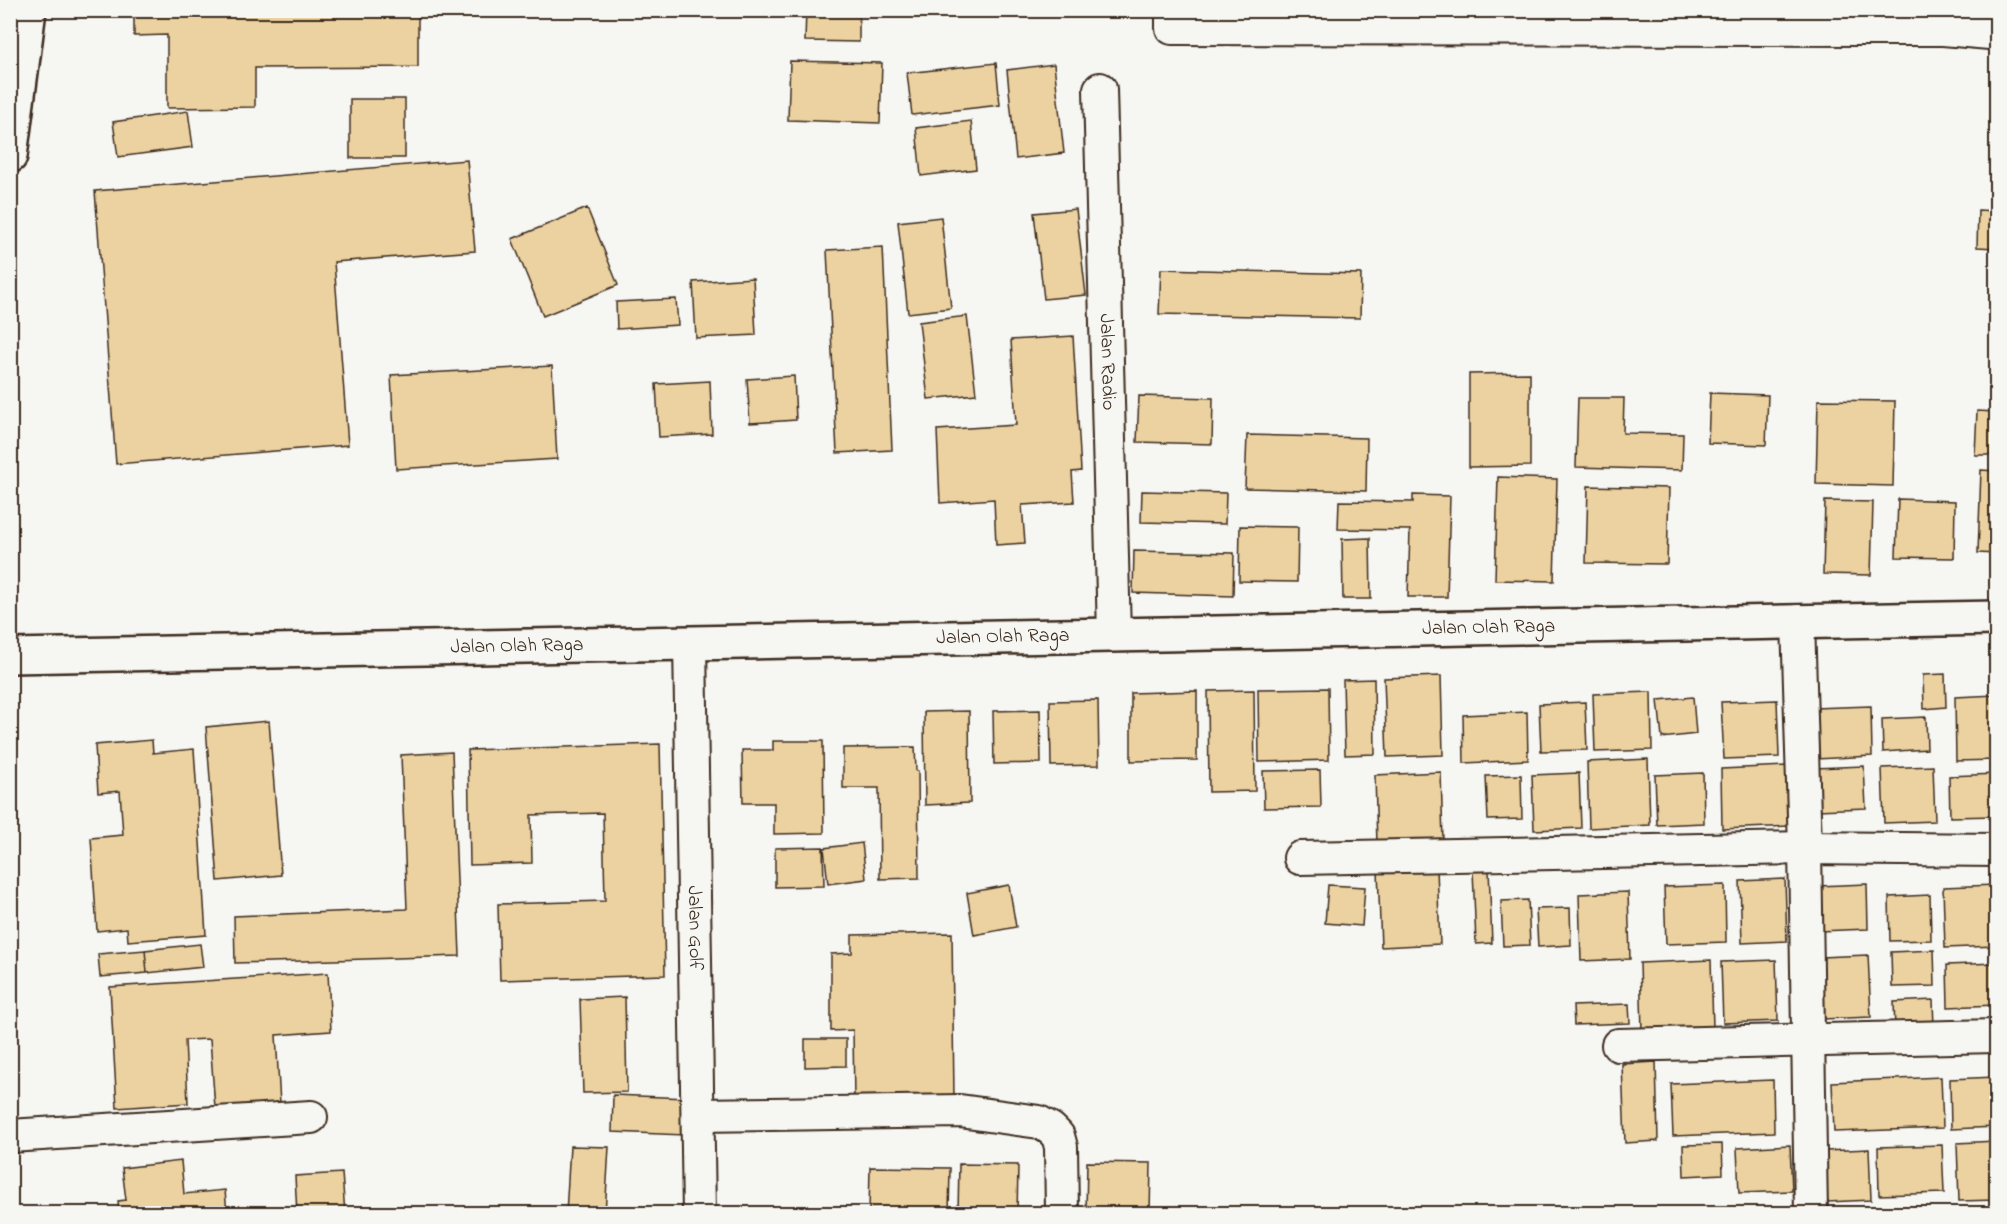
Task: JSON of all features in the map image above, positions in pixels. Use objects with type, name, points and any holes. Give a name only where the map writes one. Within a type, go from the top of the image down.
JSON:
[{"type":"street","points":[[10,156],[29,10]]},
{"type":"street","points":[[1172,10],[1172,28],[1943,29],[1990,33],[1996,30]]},
{"type":"street","name":"Jalan Radio","points":[[1100,89],[1113,635]]},
{"type":"street","name":"Jalan Olah Raga","points":[[10,656],[1996,618]]},
{"type":"street","points":[[1798,621],[1805,848],[1811,1214]]},
{"type":"street","name":"Jalan Golf","points":[[690,643],[699,1214]]},
{"type":"street","points":[[1300,858],[1805,848],[1996,850]]},
{"type":"street","points":[[1618,1045],[1996,1036]]},
{"type":"street","points":[[698,1115],[960,1111],[1039,1122],[1058,1136],[1061,1147],[1062,1211]]},
{"type":"street","points":[[10,1136],[311,1117]]},
{"type":"building","points":[[134,10],[418,10],[418,67],[255,68],[255,107],[167,108],[167,35],[134,36]]},
{"type":"building","points":[[806,10],[859,10],[859,42],[805,41]]},
{"type":"building","points":[[1017,10],[1056,10],[1056,11],[1017,15]]},
{"type":"building","points":[[790,61],[882,63],[880,123],[788,120]]},
{"type":"building","points":[[996,63],[1000,105],[912,115],[907,73]]},
{"type":"building","points":[[1054,64],[1064,153],[1016,159],[1007,70]]},
{"type":"building","points":[[350,99],[405,99],[405,158],[350,158]]},
{"type":"building","points":[[188,111],[193,147],[118,157],[113,122]]},
{"type":"building","points":[[971,121],[976,169],[921,176],[916,128]]},
{"type":"building","points":[[467,160],[475,251],[334,262],[348,445],[116,464],[95,191]]},
{"type":"building","points":[[587,208],[618,285],[543,316],[512,239]]},
{"type":"building","points":[[1076,209],[1086,295],[1044,299],[1034,213]]},
{"type":"building","points":[[1978,210],[1996,211],[1996,248],[1977,247]]},
{"type":"building","points":[[941,217],[951,308],[908,313],[898,222]]},
{"type":"building","points":[[883,247],[892,450],[837,453],[827,250]]},
{"type":"building","points":[[1161,269],[1361,274],[1360,318],[1159,314]]},
{"type":"building","points":[[753,278],[756,335],[696,338],[693,282]]},
{"type":"building","points":[[676,299],[678,325],[617,329],[616,302]]},
{"type":"building","points":[[967,316],[976,394],[928,399],[919,322]]},
{"type":"building","points":[[1073,336],[1081,471],[1072,472],[1074,502],[1022,505],[1025,543],[996,545],[994,499],[940,503],[937,430],[1016,425],[1011,340]]},
{"type":"building","points":[[552,366],[557,459],[396,469],[391,375]]},
{"type":"building","points":[[1530,373],[1530,466],[1469,467],[1469,374]]},
{"type":"building","points":[[794,376],[796,420],[750,423],[747,379]]},
{"type":"building","points":[[710,381],[712,434],[659,437],[656,384]]},
{"type":"building","points":[[1710,393],[1768,395],[1766,445],[1708,443]]},
{"type":"building","points":[[1139,396],[1213,398],[1212,444],[1137,442]]},
{"type":"building","points":[[1578,398],[1624,398],[1623,433],[1683,434],[1682,470],[1576,467]]},
{"type":"building","points":[[1818,400],[1895,401],[1893,486],[1816,484]]},
{"type":"building","points":[[1977,411],[1996,412],[1996,455],[1975,455]]},
{"type":"building","points":[[1247,435],[1367,438],[1366,491],[1245,488]]},
{"type":"building","points":[[1981,470],[1996,471],[1996,554],[1978,553]]},
{"type":"building","points":[[1498,477],[1557,479],[1554,581],[1495,580]]},
{"type":"building","points":[[1588,486],[1669,488],[1667,564],[1586,563]]},
{"type":"building","points":[[1142,491],[1226,493],[1225,524],[1141,522]]},
{"type":"building","points":[[1413,495],[1450,496],[1447,597],[1408,597],[1410,530],[1338,529],[1339,501],[1413,502]]},
{"type":"building","points":[[1898,499],[1955,501],[1954,558],[1896,557]]},
{"type":"building","points":[[1825,501],[1873,502],[1871,575],[1823,574]]},
{"type":"building","points":[[1240,526],[1298,527],[1297,582],[1239,581]]},
{"type":"building","points":[[1370,538],[1371,599],[1343,599],[1342,539]]},
{"type":"building","points":[[1134,551],[1234,553],[1233,596],[1133,593]]},
{"type":"building","points":[[1945,674],[1946,707],[1924,709],[1923,675]]},
{"type":"building","points":[[1441,676],[1443,755],[1387,757],[1384,678]]},
{"type":"building","points":[[1374,679],[1375,754],[1345,755],[1343,680]]},
{"type":"building","points":[[1328,688],[1329,760],[1259,762],[1258,689]]},
{"type":"building","points":[[1254,690],[1255,791],[1209,792],[1208,691]]},
{"type":"building","points":[[1197,691],[1197,760],[1131,761],[1131,693]]},
{"type":"building","points":[[1651,692],[1652,750],[1595,752],[1593,694]]},
{"type":"building","points":[[1996,695],[1996,760],[1956,761],[1955,697]]},
{"type":"building","points":[[1693,697],[1696,734],[1662,738],[1658,700]]},
{"type":"building","points":[[1098,700],[1099,765],[1051,766],[1050,701]]},
{"type":"building","points":[[1777,700],[1779,757],[1724,759],[1721,702]]},
{"type":"building","points":[[1585,702],[1587,750],[1541,751],[1539,704]]},
{"type":"building","points":[[1871,706],[1872,756],[1816,759],[1813,708]]},
{"type":"building","points":[[1040,710],[1041,763],[994,764],[993,711]]},
{"type":"building","points":[[969,711],[970,803],[925,805],[924,712]]},
{"type":"building","points":[[1527,712],[1528,760],[1464,763],[1463,715]]},
{"type":"building","points":[[1926,717],[1927,749],[1883,752],[1882,719]]},
{"type":"building","points":[[269,721],[281,875],[218,881],[206,727]]},
{"type":"building","points":[[152,740],[153,753],[194,749],[206,935],[128,941],[127,928],[97,931],[91,838],[123,835],[120,791],[98,793],[95,745]]},
{"type":"building","points":[[773,741],[823,741],[824,833],[774,834],[774,803],[743,803],[742,750],[773,750]]},
{"type":"building","points":[[660,744],[665,975],[500,980],[498,904],[605,901],[603,813],[531,815],[532,863],[470,865],[468,750]]},
{"type":"building","points":[[915,747],[916,771],[918,771],[919,878],[880,879],[879,788],[843,788],[843,748]]},
{"type":"building","points":[[452,752],[460,956],[235,963],[234,916],[407,909],[401,755]]},
{"type":"building","points":[[1648,759],[1650,825],[1589,828],[1587,762]]},
{"type":"building","points":[[1788,766],[1790,826],[1722,829],[1721,769]]},
{"type":"building","points":[[1864,766],[1866,808],[1817,810],[1815,768]]},
{"type":"building","points":[[1933,766],[1935,821],[1884,823],[1882,768]]},
{"type":"building","points":[[1320,770],[1321,807],[1264,808],[1263,771]]},
{"type":"building","points":[[1441,772],[1443,842],[1377,844],[1375,775]]},
{"type":"building","points":[[1579,773],[1581,828],[1534,830],[1532,775]]},
{"type":"building","points":[[1703,773],[1704,823],[1657,825],[1655,775]]},
{"type":"building","points":[[1996,774],[1996,816],[1950,817],[1949,776]]},
{"type":"building","points":[[1521,775],[1522,819],[1488,820],[1486,776]]},
{"type":"building","points":[[862,843],[866,879],[828,884],[824,848]]},
{"type":"building","points":[[823,847],[824,886],[775,887],[775,848]]},
{"type":"building","points":[[1437,869],[1440,944],[1381,947],[1378,870]]},
{"type":"building","points":[[1473,870],[1489,870],[1492,943],[1476,944]]},
{"type":"building","points":[[1785,879],[1787,941],[1742,943],[1740,881]]},
{"type":"building","points":[[1867,884],[1868,929],[1819,931],[1818,886]]},
{"type":"building","points":[[1009,885],[1016,927],[974,935],[967,893]]},
{"type":"building","points":[[1328,885],[1365,887],[1362,926],[1325,923]]},
{"type":"building","points":[[1725,885],[1726,942],[1666,944],[1664,887]]},
{"type":"building","points":[[1996,885],[1996,946],[1945,948],[1943,887]]},
{"type":"building","points":[[1628,892],[1630,959],[1581,961],[1579,894]]},
{"type":"building","points":[[1930,895],[1931,940],[1890,941],[1889,897]]},
{"type":"building","points":[[1528,900],[1530,945],[1503,946],[1501,901]]},
{"type":"building","points":[[1570,908],[1571,945],[1538,947],[1536,909]]},
{"type":"building","points":[[952,933],[954,1099],[854,1101],[853,1030],[831,1031],[831,954],[852,953],[852,935]]},
{"type":"building","points":[[200,944],[203,967],[147,973],[145,950]]},
{"type":"building","points":[[145,950],[147,973],[100,977],[98,954]]},
{"type":"building","points":[[1934,950],[1935,986],[1892,987],[1891,952]]},
{"type":"building","points":[[1868,955],[1871,1017],[1822,1019],[1820,957]]},
{"type":"building","points":[[1711,960],[1713,1028],[1642,1031],[1640,963]]},
{"type":"building","points":[[1776,960],[1778,1021],[1723,1023],[1721,962]]},
{"type":"building","points":[[1996,963],[1996,1005],[1948,1007],[1947,965]]},
{"type":"building","points":[[328,973],[331,1031],[276,1035],[280,1104],[215,1108],[210,1039],[185,1040],[188,1103],[117,1108],[110,987]]},
{"type":"building","points":[[625,997],[627,1092],[583,1093],[580,999]]},
{"type":"building","points":[[1933,1000],[1934,1028],[1895,1029],[1894,1002]]},
{"type":"building","points":[[1629,1004],[1630,1023],[1574,1025],[1573,1006]]},
{"type":"building","points":[[805,1039],[846,1039],[846,1066],[805,1067]]},
{"type":"building","points":[[1656,1062],[1658,1141],[1625,1143],[1622,1064]]},
{"type":"building","points":[[1941,1077],[1943,1128],[1834,1132],[1832,1082]]},
{"type":"building","points":[[1996,1077],[1996,1127],[1951,1129],[1950,1079]]},
{"type":"building","points":[[1773,1080],[1774,1132],[1673,1136],[1671,1084]]},
{"type":"building","points":[[613,1095],[687,1098],[685,1135],[612,1132]]},
{"type":"building","points":[[1996,1141],[1996,1200],[1959,1201],[1957,1143]]},
{"type":"building","points":[[1722,1144],[1723,1174],[1684,1176],[1683,1145]]},
{"type":"building","points":[[1790,1145],[1792,1191],[1739,1193],[1737,1148]]},
{"type":"building","points":[[1942,1145],[1944,1193],[1879,1195],[1878,1147]]},
{"type":"building","points":[[570,1146],[609,1147],[605,1214],[566,1214]]},
{"type":"building","points":[[1869,1149],[1871,1200],[1827,1202],[1825,1151]]},
{"type":"building","points":[[181,1161],[184,1194],[225,1190],[227,1214],[119,1214],[118,1201],[126,1200],[122,1168]]},
{"type":"building","points":[[1087,1162],[1151,1163],[1150,1214],[1086,1214]]},
{"type":"building","points":[[959,1164],[1018,1165],[1017,1214],[958,1213]]},
{"type":"building","points":[[870,1167],[950,1168],[949,1214],[869,1214]]},
{"type":"building","points":[[342,1173],[345,1214],[297,1214],[295,1176]]}]
